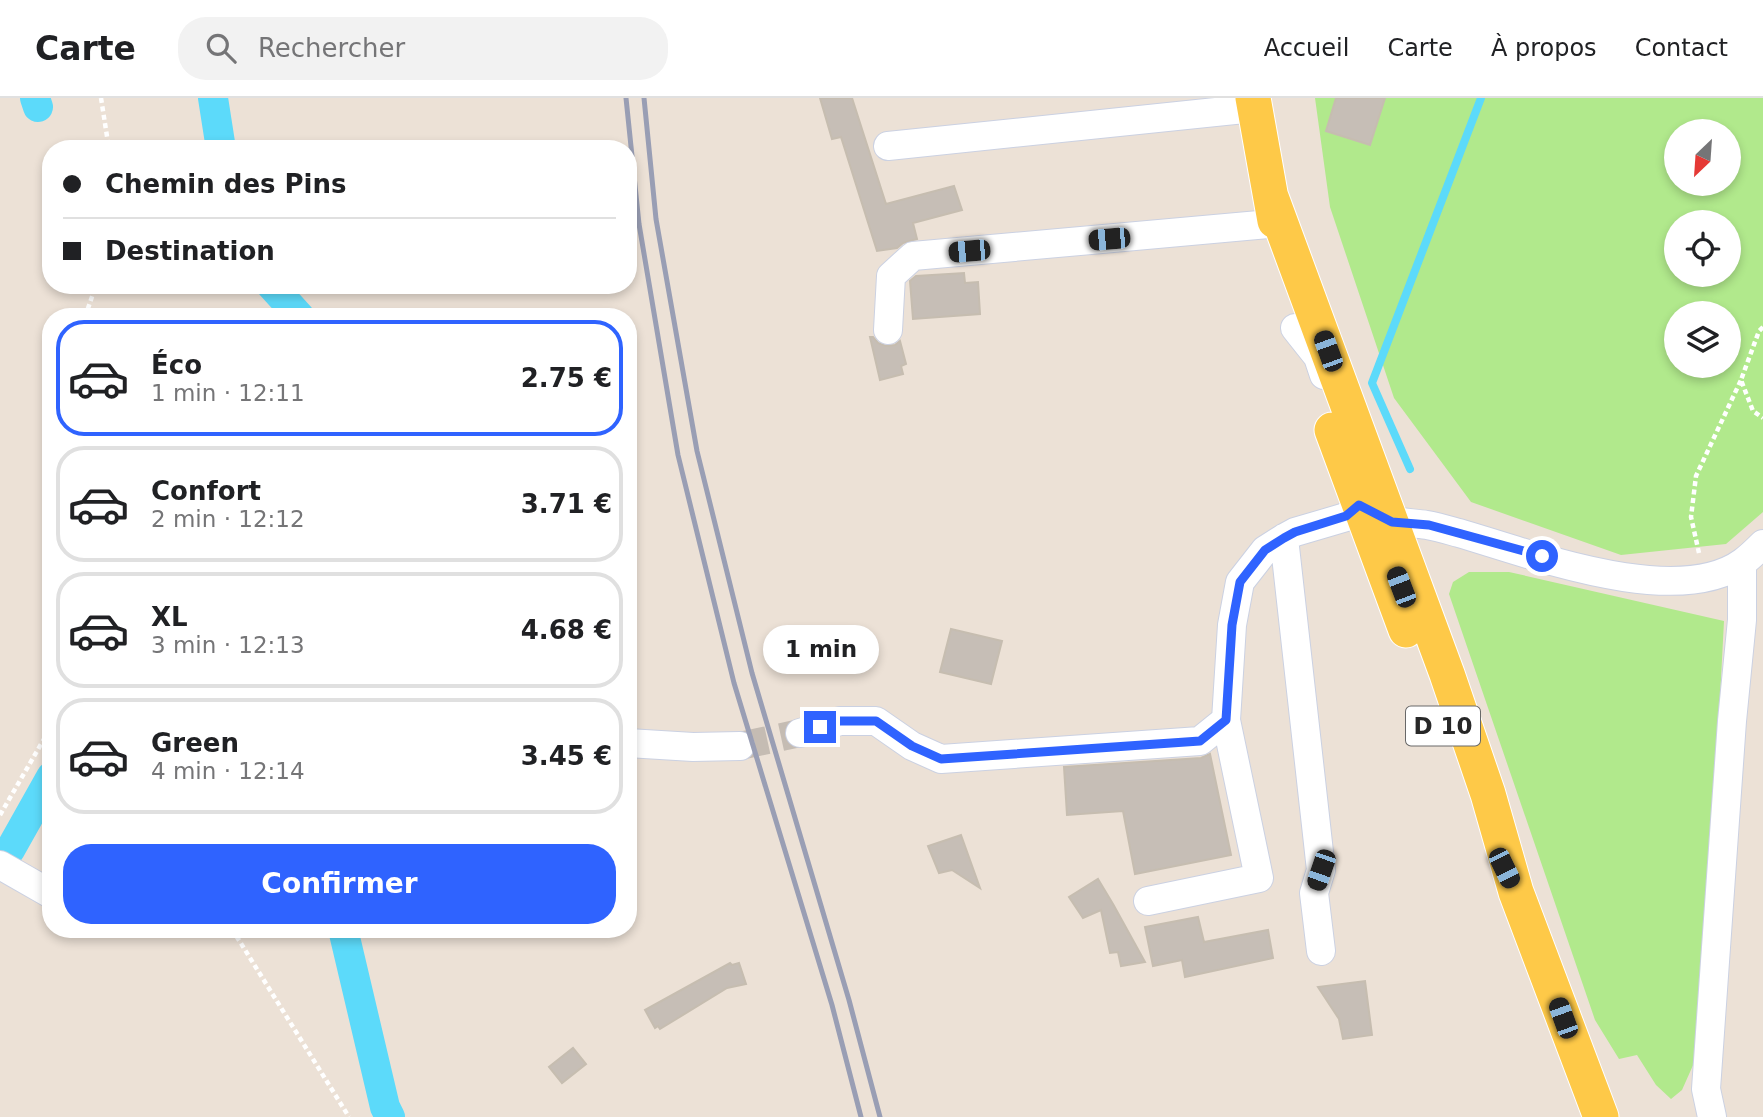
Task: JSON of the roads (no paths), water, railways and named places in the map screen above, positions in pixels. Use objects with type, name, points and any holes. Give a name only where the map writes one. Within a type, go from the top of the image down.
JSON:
[{"type":"main road","name":"D 10","points":[[1254,103],[1295,328],[1447,674],[1488,794],[1516,891],[1601,1117]]},
{"type":"main road","name":"D 10","points":[[1276,215],[1471,799],[1516,891]]},
{"type":"street","points":[[888,146],[1254,103]]},
{"type":"street","points":[[888,330],[891,276],[914,256],[1276,215]]},
{"type":"street","points":[[1148,901],[1259,878],[1226,720],[1232,625],[1240,582],[1265,550],[1284,538],[1346,516],[1374,510],[1610,575],[1679,582],[1704,577],[1742,563],[1763,544]]},
{"type":"street","points":[[1284,538],[1321,870],[1314,893],[1321,951]]},
{"type":"street","points":[[1712,1117],[1706,1088],[1731,734],[1742,620],[1742,563]]},
{"type":"street","points":[[800,733],[840,721],[876,721],[912,746],[941,759],[1200,741],[1226,720]]},
{"type":"street","points":[[637,744],[693,747],[740,746]]},
{"type":"street","points":[[0,865],[42,889]]},
{"type":"waterway","points":[[35,98],[38,107]]},
{"type":"waterway","points":[[213,98],[220,140]]},
{"type":"waterway","points":[[1410,469],[1372,383],[1481,98]]},
{"type":"waterway","points":[[279,294],[292,308]]},
{"type":"waterway","points":[[10,850],[42,793]]},
{"type":"waterway","points":[[345,938],[385,1107],[390,1117]]},
{"type":"tunnel","points":[[740,746],[800,733]]},
{"type":"railway","points":[[626,98],[630,140]]},
{"type":"railway","points":[[644,98],[656,219],[697,451],[752,673],[849,1000],[880,1117]]},
{"type":"railway","points":[[637,205],[678,455],[734,683],[832,1005],[861,1117]]}]
